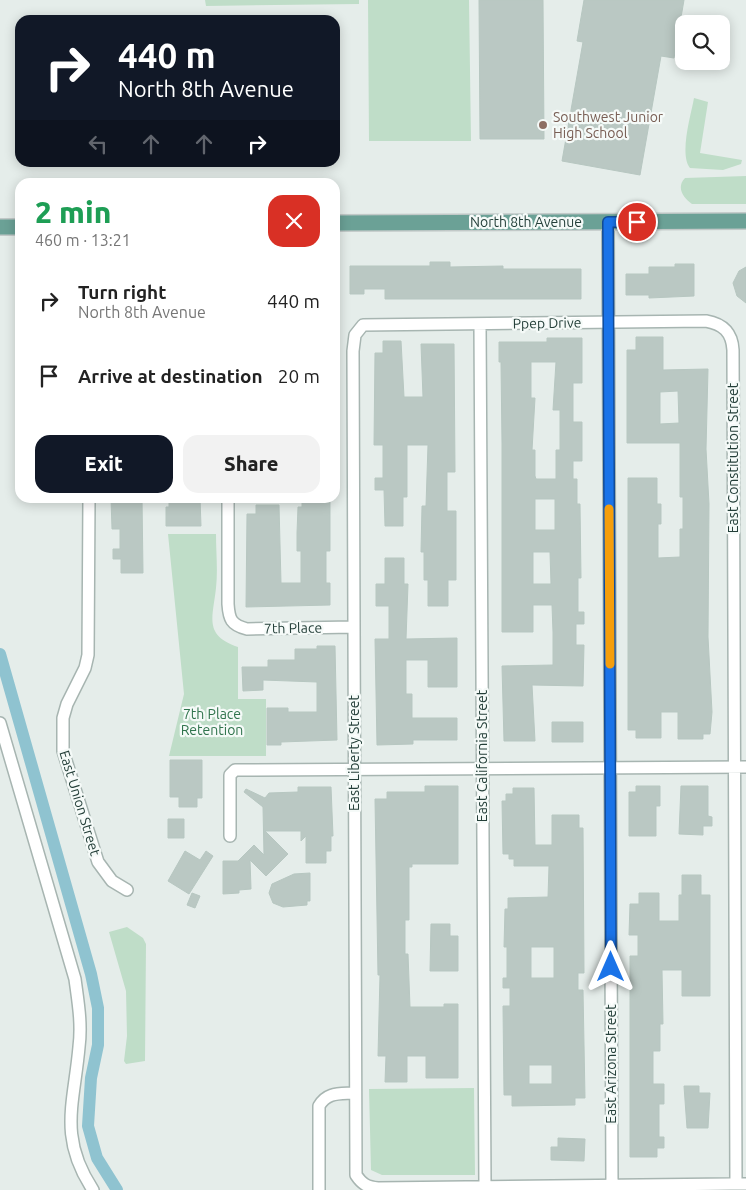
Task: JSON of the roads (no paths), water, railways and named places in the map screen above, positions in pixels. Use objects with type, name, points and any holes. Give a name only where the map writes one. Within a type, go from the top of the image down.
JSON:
[{"type":"main road","name":"North 8th Avenue","points":[[340,223],[746,221]]},
{"type":"main road","points":[[0,228],[15,227]]},
{"type":"street","name":"East Arizona Street","points":[[608,222],[612,1186]]},
{"type":"street","name":"Ppep Drive","points":[[363,325],[706,321],[719,324],[728,332]]},
{"type":"street","name":"East California Street","points":[[480,324],[485,1187]]},
{"type":"street","name":"East Liberty Street","points":[[363,325],[355,335],[354,352],[354,1166],[356,1175],[368,1188],[485,1187]]},
{"type":"street","name":"East Constitution Street","points":[[728,332],[733,350],[740,768],[741,1184]]},
{"type":"street","name":"East Union Street","points":[[88,503],[88,655],[63,718],[63,751],[98,862],[112,880],[127,890]]},
{"type":"street","name":"7th Place","points":[[228,503],[228,604],[230,620],[233,624],[247,629],[353,627]]},
{"type":"street","points":[[0,723],[75,979],[81,1016],[80,1047],[71,1103],[72,1141],[78,1164],[93,1190]]},
{"type":"street","points":[[230,836],[230,775],[232,771],[740,768]]},
{"type":"street","points":[[319,1190],[319,1106],[323,1098],[329,1095],[354,1093]]},
{"type":"street","points":[[485,1187],[741,1184]]},
{"type":"waterway","points":[[0,654],[91,974],[98,1008],[98,1045],[91,1078],[88,1126],[97,1158],[117,1190]]},
{"type":"place","name":"Southwest Junior High School","points":[[543,125]]},
{"type":"park label","name":"7th Place Retention","points":[[212,722]]}]
